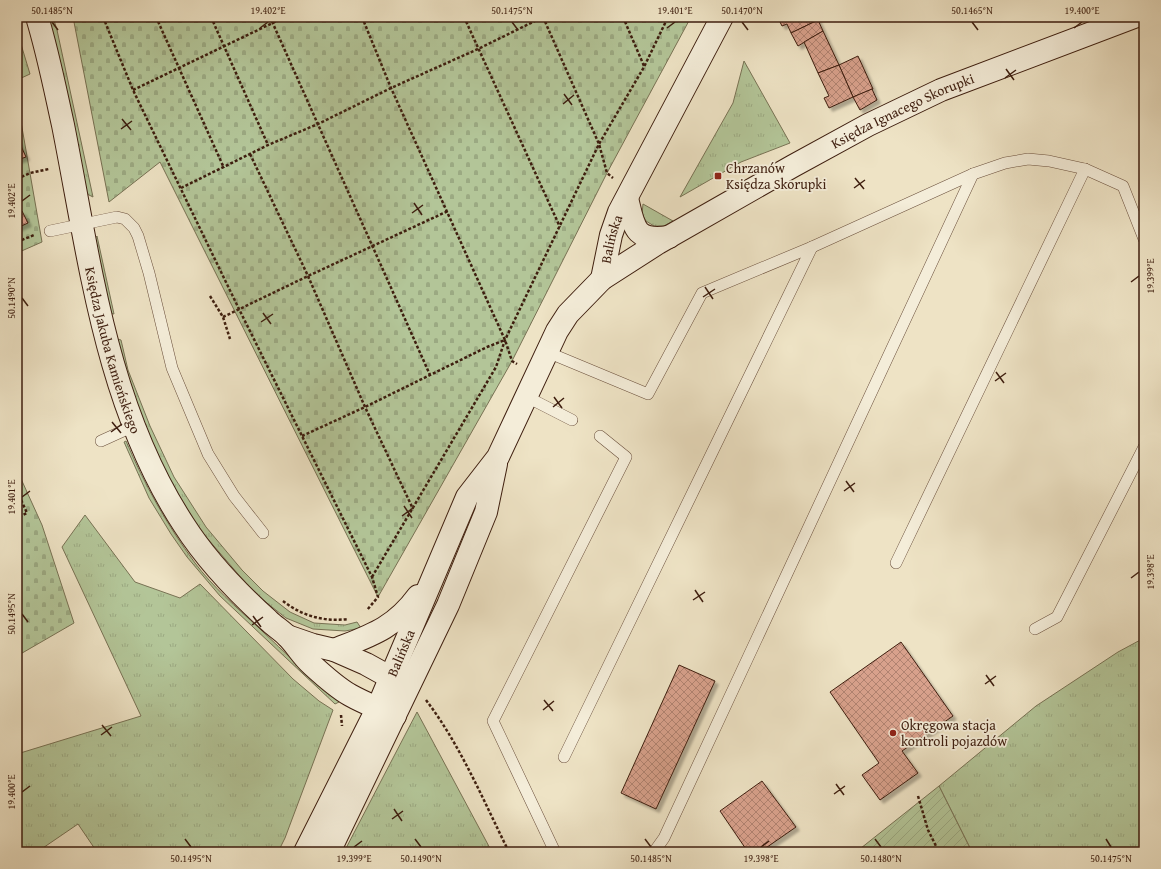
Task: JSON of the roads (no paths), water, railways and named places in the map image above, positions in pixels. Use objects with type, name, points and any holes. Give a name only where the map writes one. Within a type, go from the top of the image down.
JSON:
[{"type":"main road","name":"Księdza Jakuba Kamieńskiego","points":[[37,17],[53,77],[89,264],[111,358],[134,426],[151,467],[183,524],[214,565],[237,590],[269,622],[287,636],[310,664],[334,684],[351,695],[386,712]]},
{"type":"main road","name":"Balińska","points":[[329,852],[386,712],[400,683],[448,605],[486,512],[498,457],[557,331],[568,314],[602,279],[611,235],[620,212],[623,190],[722,17]]},
{"type":"main road","name":"Księdza Ignacego Skorupki","points":[[602,279],[669,237],[868,125],[941,90],[1134,17]]},
{"type":"main road","points":[[623,190],[634,225],[638,232],[644,236],[656,239],[669,237]]},
{"type":"main road","name":"Balińska","points":[[400,683],[432,578],[467,497],[498,457]]},
{"type":"main road","points":[[334,650],[374,634],[394,623],[410,608],[432,578]]},
{"type":"main road","name":"Księdza Jakuba Kamieńskiego","points":[[287,636],[313,645],[334,650],[366,664],[400,683]]},
{"type":"main road","name":"Balińska","points":[[305,852],[386,712]]},
{"type":"lane","points":[[547,352],[648,394],[702,293],[812,247],[973,174],[1005,163],[1028,158],[1049,160],[1085,169],[1123,186],[1144,240]]},
{"type":"lane","points":[[896,563],[1085,169]]},
{"type":"lane","points":[[654,852],[667,832],[973,174]]},
{"type":"lane","points":[[50,231],[82,223],[117,217],[125,219],[134,228],[138,236],[149,273],[172,368],[205,448],[234,496],[264,532]]},
{"type":"lane","points":[[564,757],[812,247]]},
{"type":"lane","points":[[526,397],[572,420]]},
{"type":"lane","points":[[101,441],[134,426]]},
{"type":"lane","points":[[555,852],[494,721],[626,457],[600,436]]},
{"type":"lane","points":[[1035,629],[1057,616],[1144,447]]},
{"type":"place","name":"Chrzanów Księdza Skorupki","points":[[718,176]]},
{"type":"place","name":"Okręgowa stacja kontroli pojazdów","points":[[893,733]]}]
